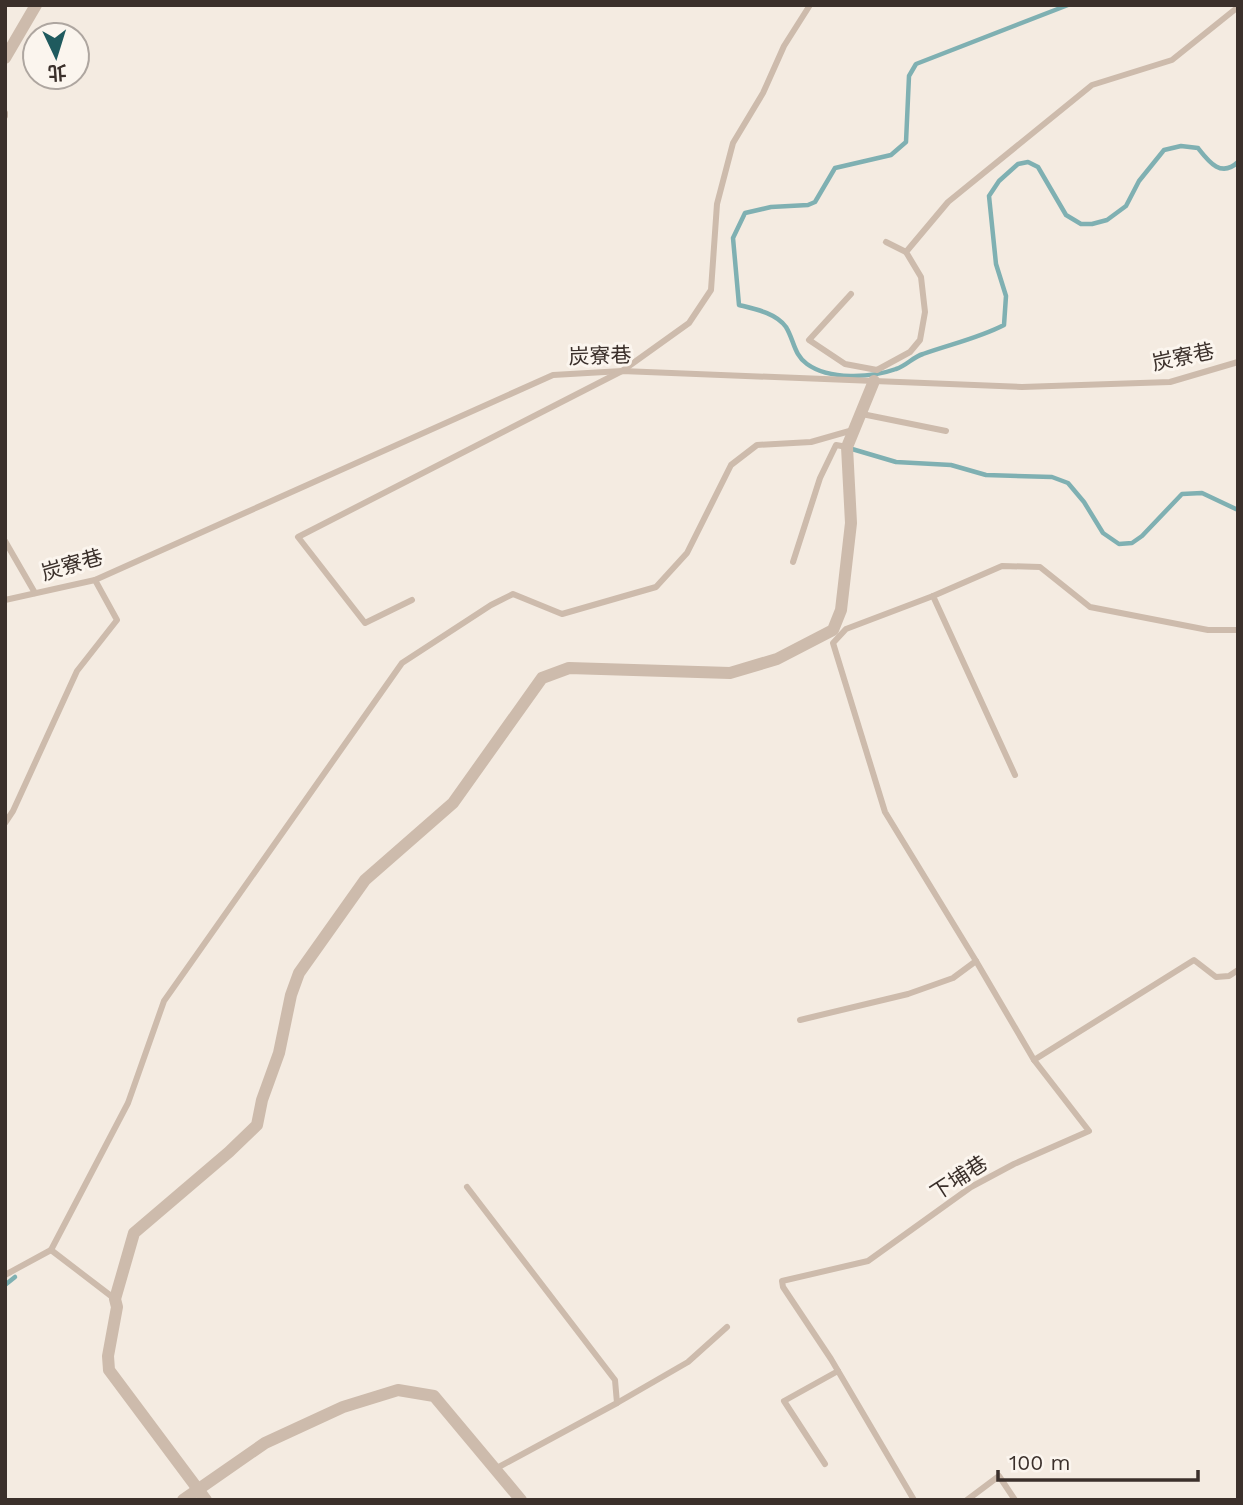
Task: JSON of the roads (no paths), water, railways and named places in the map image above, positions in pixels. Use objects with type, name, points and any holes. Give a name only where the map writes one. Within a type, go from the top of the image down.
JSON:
[{"type":"street","points":[[5,58],[36,5]]},
{"type":"street","points":[[202,1494],[109,1370],[108,1356],[117,1307],[115,1299],[134,1233],[257,1125],[299,973],[365,880],[453,803],[542,678],[569,668],[730,673],[777,659],[833,630],[841,610],[851,523],[847,447],[874,381]]},
{"type":"street","points":[[183,1500],[202,1494],[265,1443],[343,1407],[398,1390],[434,1396],[515,1489],[521,1500]]},
{"type":"lane","points":[[412,600],[365,623],[298,537],[622,372],[689,323],[710,290],[717,204],[733,143],[763,93],[784,46],[810,5]]},
{"type":"lane","points":[[906,252],[948,202],[1092,85],[1172,60],[1238,7]]},
{"type":"lane","points":[[851,293],[809,340],[845,365],[877,370],[910,352],[920,340],[925,312],[921,277],[906,252],[886,242]]},
{"type":"lane","name":"炭寮巷","points":[[5,600],[95,580],[553,375],[622,372],[1022,387],[1170,382],[1238,362]]},
{"type":"lane","points":[[860,414],[946,431]]},
{"type":"lane","points":[[5,1275],[51,1250],[128,1104],[164,1001],[402,663],[491,605],[513,594],[562,614],[656,587],[687,553],[731,465],[757,445],[811,442],[854,430]]},
{"type":"lane","points":[[793,562],[820,478],[836,445],[847,447]]},
{"type":"lane","points":[[5,541],[35,593]]},
{"type":"lane","points":[[1238,630],[1208,630],[1090,607],[1040,567],[1002,566],[846,629],[833,643],[885,812],[1034,1060],[1194,960],[1216,977],[1229,976],[1238,970]]},
{"type":"lane","points":[[5,823],[77,671],[117,620],[95,580]]},
{"type":"lane","points":[[933,596],[1015,775]]},
{"type":"lane","points":[[800,1020],[908,994],[953,978],[976,961]]},
{"type":"lane","name":"下埔巷","points":[[914,1500],[838,1371],[783,1287],[782,1281],[868,1261],[971,1187],[1014,1164],[1089,1131],[1034,1060]]},
{"type":"lane","points":[[467,1188],[615,1380],[617,1403]]},
{"type":"lane","points":[[51,1250],[115,1299]]},
{"type":"lane","points":[[495,1469],[688,1362],[727,1327]]},
{"type":"lane","points":[[825,1464],[784,1401],[838,1371]]},
{"type":"lane","points":[[967,1500],[999,1476],[1015,1500]]},
{"type":"waterway","points":[[1068,5],[916,64],[909,76],[906,142],[891,155],[835,168],[815,202],[745,213],[733,238],[739,305],[765,312],[782,322],[799,356],[816,369],[838,375],[863,376],[900,368],[919,355],[1004,325],[1006,296],[996,264],[989,196],[999,181],[1018,164],[1028,162],[1038,167],[1066,215],[1081,224],[1092,224],[1107,220],[1126,206],[1139,181],[1164,150],[1181,146],[1198,148],[1211,163],[1226,169],[1238,162]]},
{"type":"waterway","points":[[852,449],[896,462],[951,465],[986,475],[1052,477],[1068,483],[1084,502],[1103,533],[1119,544],[1132,543],[1142,536],[1182,494],[1202,493],[1238,510]]},
{"type":"waterway","points":[[5,1285],[15,1277]]}]
